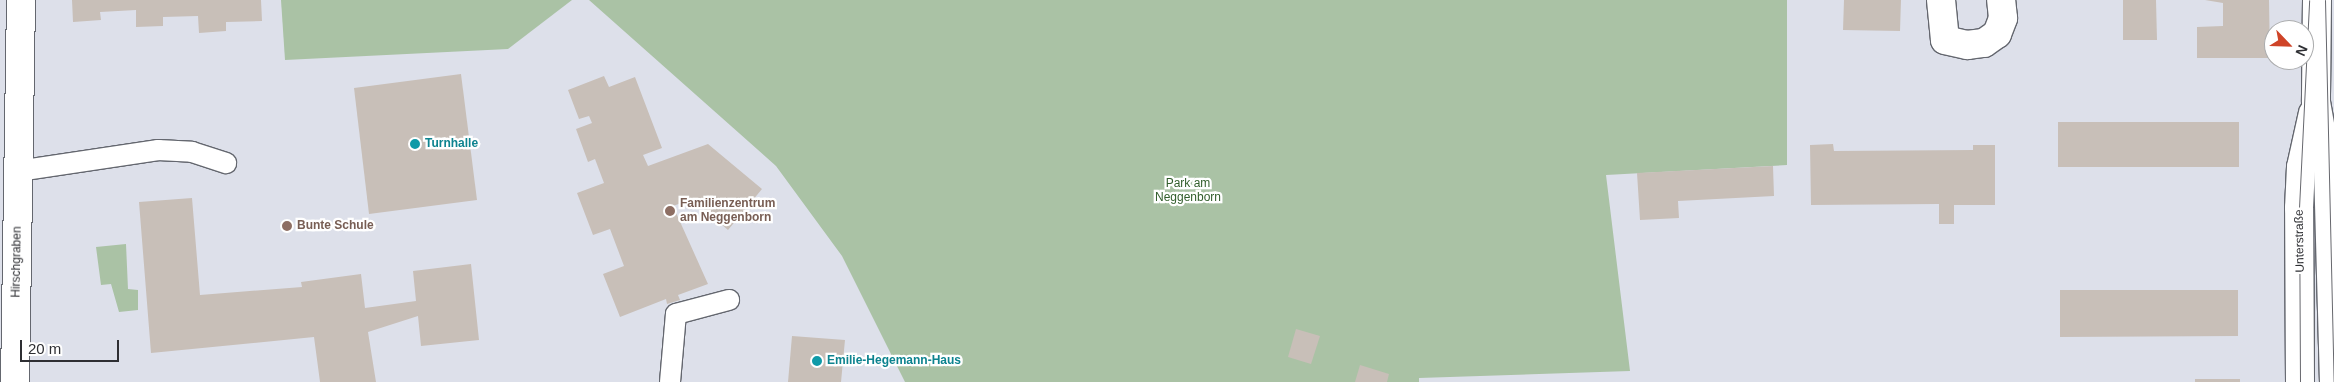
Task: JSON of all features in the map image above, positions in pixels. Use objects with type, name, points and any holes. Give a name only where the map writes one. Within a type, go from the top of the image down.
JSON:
[{"type":"main road","name":"Hirschgraben","points":[[10,372],[18,171],[10,141],[21,0]]},
{"type":"main road","points":[[1941,0],[1945,40],[1967,45],[1990,38],[2003,18],[2001,0]]},
{"type":"main road","name":"Unterstraße","points":[[2316,0],[2316,102],[2328,168],[2334,382]]},
{"type":"main road","name":"Unterstraße","points":[[2300,382],[2301,167],[2316,102]]},
{"type":"lane","points":[[18,171],[158,150],[192,152],[226,163]]},
{"type":"lane","points":[[670,382],[676,314],[728,300]]},
{"type":"green space","points":[[281,0],[572,0],[508,49],[285,60]]},
{"type":"green space","name":"Park am Neggenborn","points":[[589,0],[1787,0],[1787,165],[1606,175],[1630,371],[1419,378],[1419,382],[905,382],[842,256],[776,166]]},
{"type":"green space","points":[[126,244],[128,289],[138,290],[138,310],[119,312],[111,284],[101,285],[96,247]]},
{"type":"building","points":[[72,0],[261,0],[262,21],[226,22],[226,31],[199,33],[198,16],[163,17],[163,26],[136,27],[136,10],[100,12],[101,20],[73,22]]},
{"type":"building","points":[[1844,0],[1901,0],[1900,31],[1843,30]]},
{"type":"building","points":[[2123,0],[2156,0],[2157,40],[2123,40]]},
{"type":"building","points":[[2205,0],[2269,0],[2269,20],[2264,20],[2264,58],[2197,58],[2197,27],[2223,26],[2223,3]]},
{"type":"building","name":"Turnhalle","points":[[461,74],[477,200],[369,214],[354,88]]},
{"type":"building","points":[[604,76],[609,87],[635,77],[662,148],[643,155],[648,166],[708,144],[762,189],[728,230],[692,199],[673,206],[708,284],[678,295],[680,300],[667,304],[666,299],[620,317],[603,274],[624,266],[610,229],[593,235],[577,193],[604,183],[595,159],[588,162],[576,129],[592,123],[589,116],[579,119],[568,90]]},
{"type":"building","points":[[2058,122],[2239,122],[2239,167],[2058,167]]},
{"type":"building","points":[[1833,144],[1834,151],[1973,150],[1973,145],[1995,145],[1995,205],[1954,205],[1954,224],[1939,224],[1939,204],[1811,205],[1810,145]]},
{"type":"building","points":[[1773,166],[1774,196],[1678,201],[1679,218],[1640,220],[1637,173]]},
{"type":"building","points":[[192,198],[200,295],[302,287],[301,282],[361,274],[365,308],[416,301],[413,271],[471,264],[479,340],[421,346],[418,316],[368,332],[376,382],[320,382],[314,337],[151,353],[139,202]]},
{"type":"building","points":[[2060,290],[2238,290],[2238,336],[2060,337]]},
{"type":"building","points":[[1296,329],[1320,336],[1311,364],[1288,357]]},
{"type":"building","name":"Emilie-Hegemann-Haus","points":[[792,336],[845,340],[841,382],[788,382]]},
{"type":"building","points":[[1360,365],[1389,374],[1387,382],[1355,382]]},
{"type":"building","points":[[2195,379],[2240,379],[2240,382],[2195,382]]},
{"type":"tram line","points":[[2300,382],[2299,208],[2309,0]]},
{"type":"tram line","points":[[2325,0],[2334,382]]},
{"type":"place","name":"Turnhalle","points":[[415,144]]},
{"type":"place","name":"Familienzentrum am Neggenborn","points":[[670,211]]},
{"type":"place","name":"Bunte Schule","points":[[287,226]]},
{"type":"place","name":"Emilie-Hegemann-Haus","points":[[817,361]]}]
